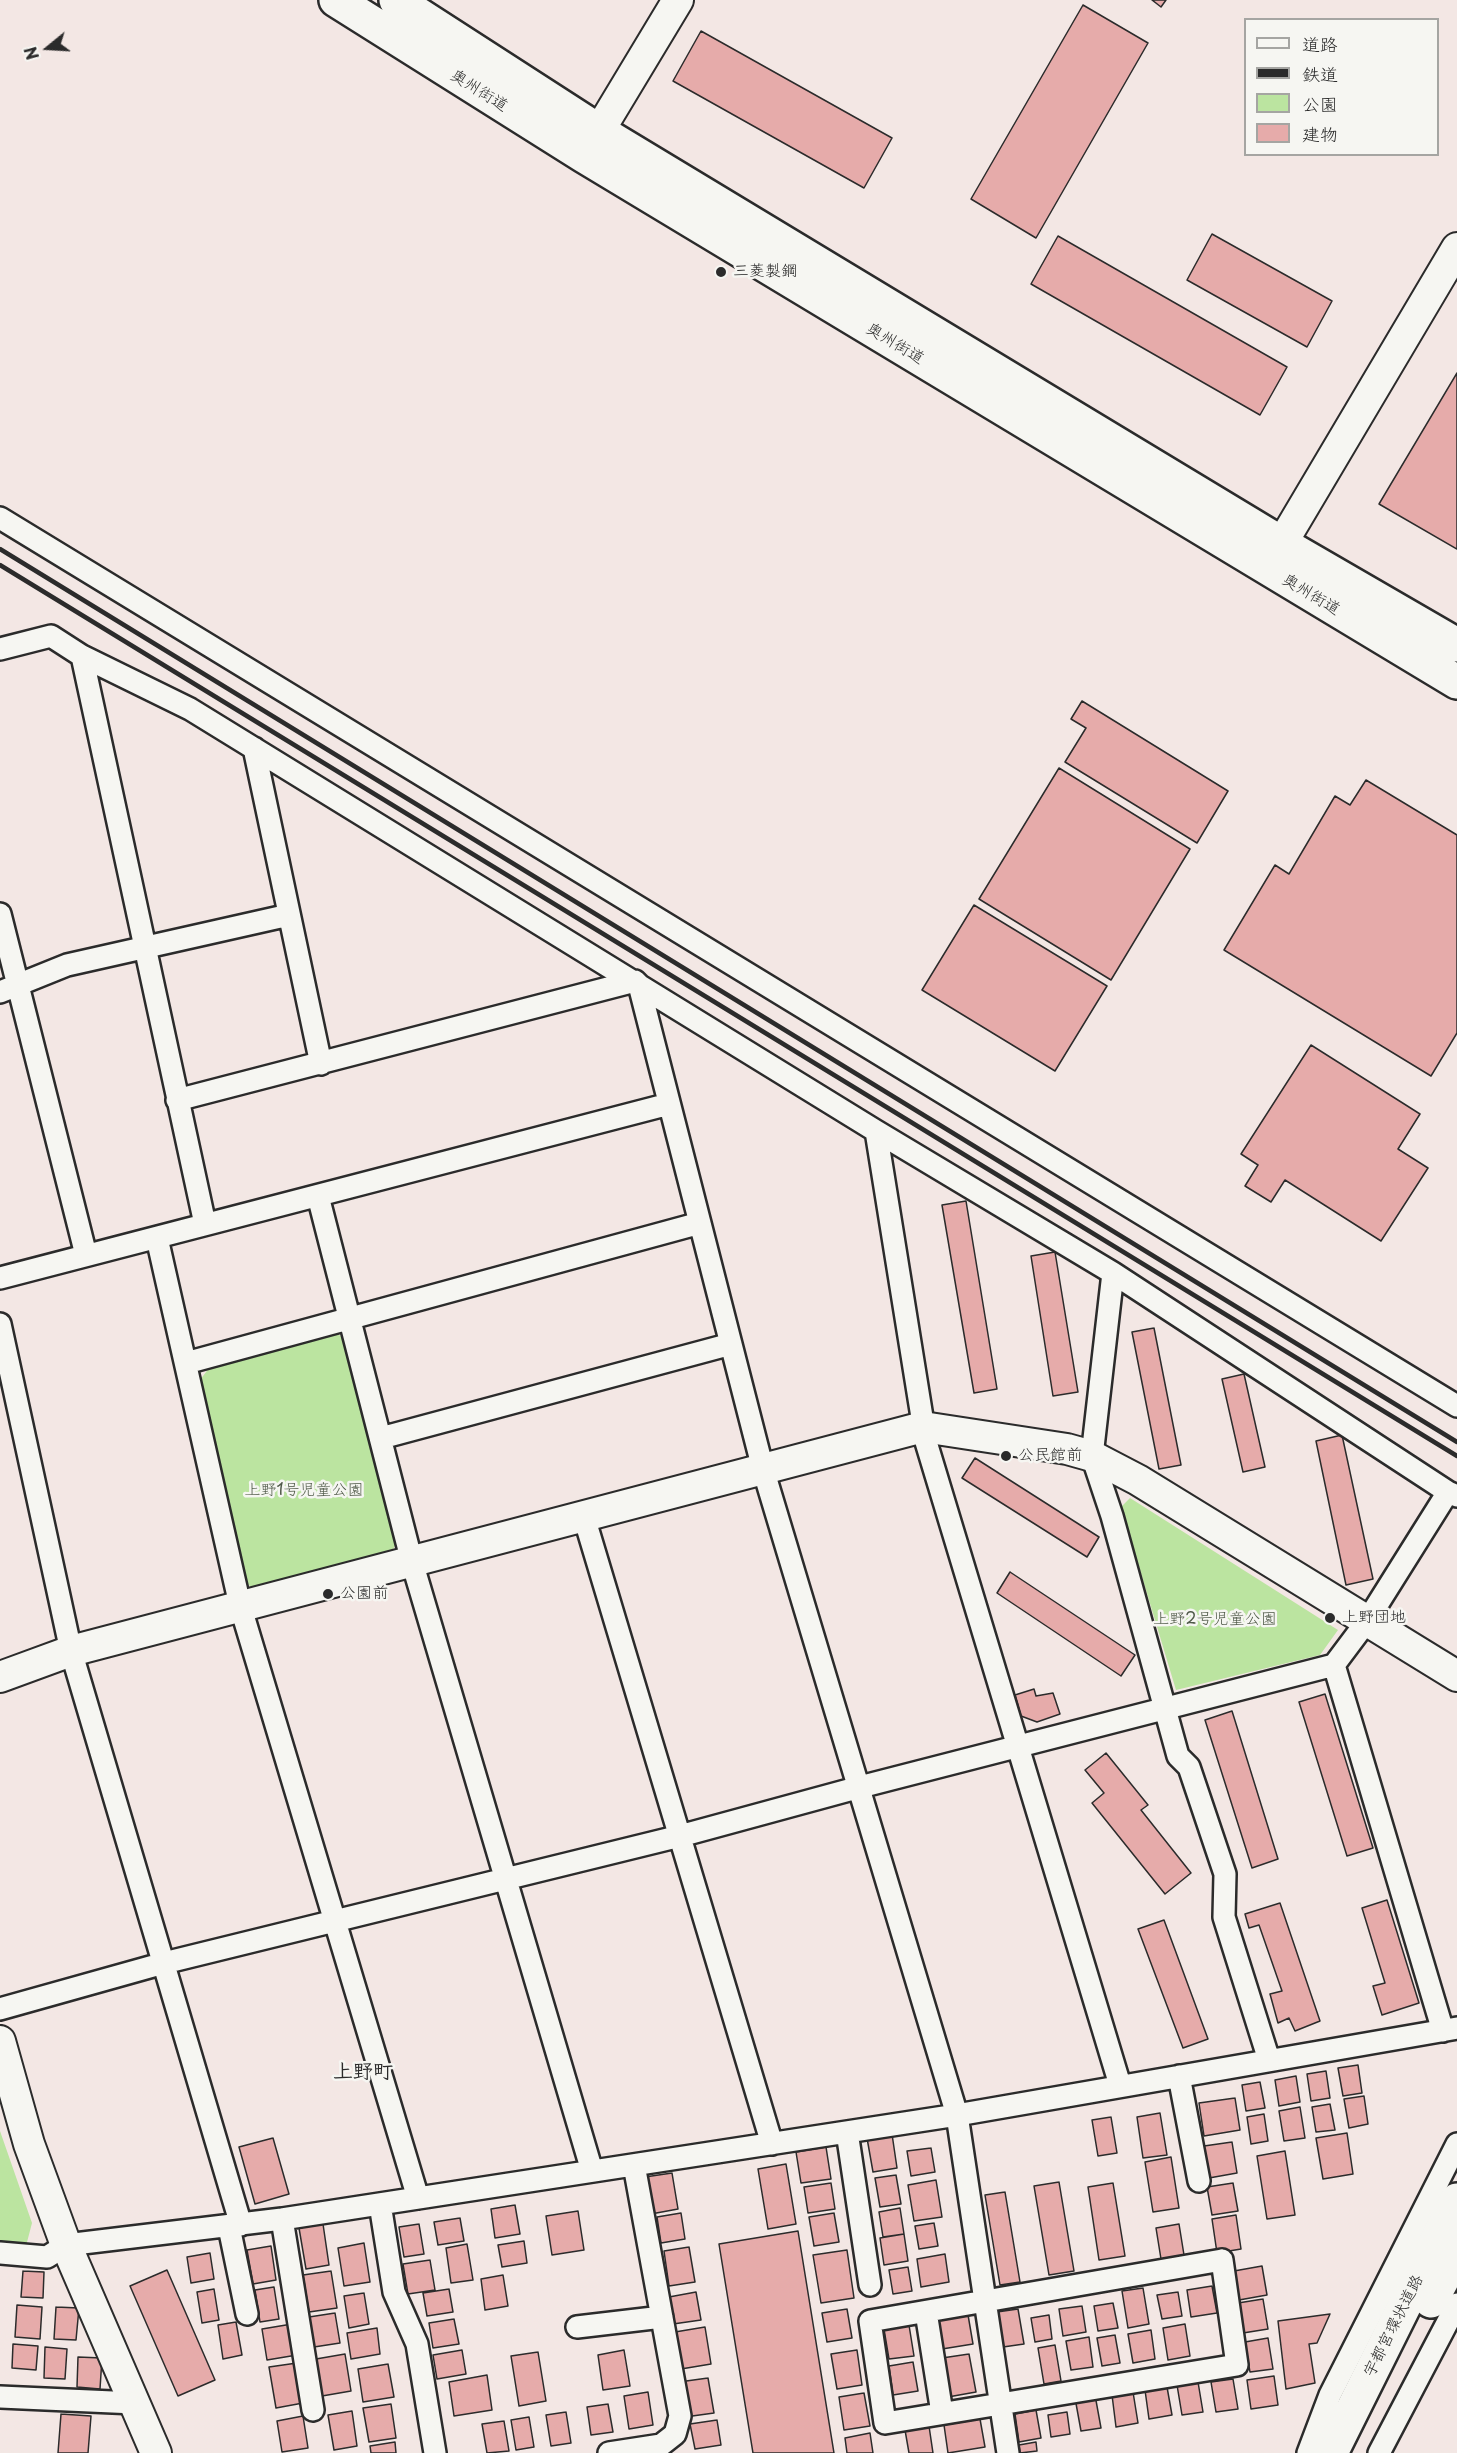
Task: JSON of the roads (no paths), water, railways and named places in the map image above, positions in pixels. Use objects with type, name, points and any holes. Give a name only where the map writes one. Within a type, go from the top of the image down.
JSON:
[{"type":"highway","name":"奥州街道","points":[[336,0],[591,143],[1274,556],[1457,682]]},
{"type":"highway","name":"奥州街道","points":[[396,0],[591,143]]},
{"type":"highway","name":"奥州街道","points":[[1274,556],[1457,645]]},
{"type":"highway","name":"宇都宮環状道路","points":[[1331,2453],[1457,2200]]},
{"type":"highway","name":"宇都宮環状道路","points":[[1355,2453],[1457,2252]]},
{"type":"street","points":[[591,143],[678,0]]},
{"type":"street","points":[[1274,556],[1457,248]]},
{"type":"street","points":[[0,518],[1457,1406]]},
{"type":"street","points":[[0,649],[51,636],[82,656],[190,709],[876,1131],[1113,1273],[1452,1494],[1367,1621],[1334,1665],[860,1787],[680,1836],[164,1964],[0,2009]]},
{"type":"street","points":[[82,656],[205,1224]]},
{"type":"street","points":[[254,748],[321,1064]]},
{"type":"street","points":[[0,914],[9,988],[86,1255]]},
{"type":"street","points":[[9,988],[67,965],[289,915]]},
{"type":"street","points":[[177,1100],[635,981]]},
{"type":"street","points":[[635,981],[639,985],[763,1469],[957,2115],[1008,2453]]},
{"type":"street","points":[[0,1278],[669,1104]]},
{"type":"street","points":[[876,1131],[923,1427],[1120,2085]]},
{"type":"street","points":[[318,1196],[412,1562],[592,2171]]},
{"type":"street","points":[[186,1363],[700,1223]]},
{"type":"street","points":[[157,1238],[240,1605],[418,2198]]},
{"type":"street","points":[[1113,1273],[1092,1456],[1112,1516],[1178,1756],[1189,1767],[1226,1874],[1224,1917],[1269,2060]]},
{"type":"street","points":[[0,1324],[71,1651],[164,1964],[235,2226],[247,2314]]},
{"type":"street","points":[[381,1438],[731,1344]]},
{"type":"street","points":[[0,1677],[71,1651],[240,1605],[923,1427],[1067,1449],[1092,1456],[1138,1480],[1457,1676]]},
{"type":"street","points":[[584,1517],[772,2144]]},
{"type":"street","points":[[0,2253],[48,2257],[66,2245],[235,2226],[772,2144],[957,2115],[1120,2085],[1450,2030],[1334,1665]]},
{"type":"street","points":[[0,2041],[29,2144],[66,2245],[156,2453]]},
{"type":"street","points":[[1179,2076],[1199,2181]]},
{"type":"street","points":[[847,2132],[870,2285]]},
{"type":"street","points":[[1308,2453],[1330,2395],[1457,2144]]},
{"type":"street","points":[[609,2453],[661,2445],[675,2434],[680,2416],[634,2165]]},
{"type":"street","points":[[380,2204],[394,2292],[417,2344],[435,2453]]},
{"type":"street","points":[[282,2219],[313,2410]]},
{"type":"street","points":[[1222,2260],[1237,2364],[885,2422],[870,2321],[926,2312],[1222,2260]]},
{"type":"street","points":[[1379,2453],[1457,2304]]},
{"type":"street","points":[[926,2312],[942,2413]]},
{"type":"street","points":[[577,2327],[662,2317]]},
{"type":"street","points":[[0,2397],[135,2403]]},
{"type":"railway","points":[[0,549],[1457,1442]]},
{"type":"railway","points":[[0,565],[1457,1456]]},
{"type":"place","name":"三菱製鋼","points":[[721,272]]},
{"type":"place","name":"公民館前","points":[[1006,1456]]},
{"type":"place","name":"公園前","points":[[328,1594]]},
{"type":"place","name":"上野団地","points":[[1330,1618]]},
{"type":"district","name":"上野町","points":[[363,2072]]},
{"type":"park label","name":"上野1号児童公園","points":[[304,1491]]},
{"type":"park label","name":"上野2号児童公園","points":[[1215,1620]]}]
